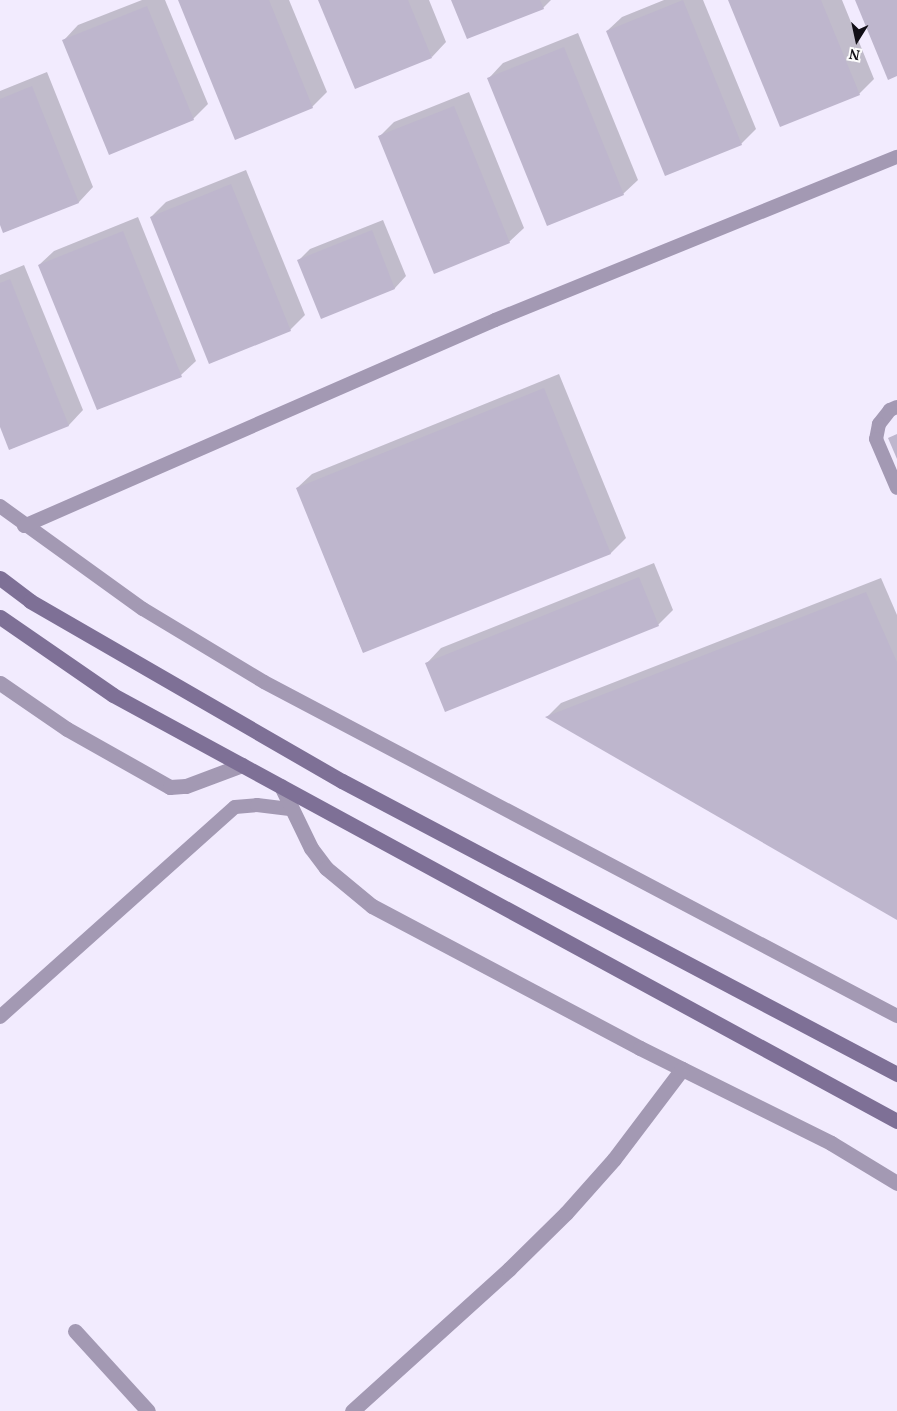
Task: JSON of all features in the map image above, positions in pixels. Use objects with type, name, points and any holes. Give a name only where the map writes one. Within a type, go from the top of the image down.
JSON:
[{"type":"street","points":[[0,578],[30,601],[342,781],[897,1074]]},
{"type":"street","points":[[0,617],[113,695],[897,1121]]},
{"type":"street","points":[[0,683],[67,729],[170,787],[186,786],[242,765]]},
{"type":"street","points":[[281,786],[311,848],[326,868],[372,906],[682,1069],[831,1142],[897,1183]]},
{"type":"street","points":[[352,1411],[508,1270],[566,1213],[614,1159],[682,1069]]},
{"type":"street","points":[[75,1332],[148,1411]]},
{"type":"lane","points":[[24,526],[495,320],[897,157]]},
{"type":"lane","points":[[897,407],[890,410],[879,424],[876,439],[897,488]]},
{"type":"lane","points":[[0,506],[24,526],[143,609],[264,682],[897,1016]]},
{"type":"lane","points":[[0,1017],[235,807],[257,805],[292,809]]},
{"type":"building","points":[[178,0],[269,0],[313,108],[235,140]]},
{"type":"building","points":[[318,0],[408,0],[432,58],[355,89]]},
{"type":"building","points":[[451,0],[540,0],[544,9],[467,39]]},
{"type":"building","points":[[683,0],[742,145],[665,176],[606,31]]},
{"type":"building","points":[[728,0],[821,0],[860,95],[780,127]]},
{"type":"building","points":[[855,0],[897,0],[897,76],[888,80]]},
{"type":"building","points":[[147,6],[194,120],[109,155],[62,40]]},
{"type":"building","points":[[564,47],[624,195],[547,226],[487,78]]},
{"type":"building","points":[[32,86],[79,203],[3,233],[0,225],[0,99]]},
{"type":"building","points":[[454,106],[510,243],[434,274],[378,136]]},
{"type":"building","points":[[231,184],[291,331],[209,364],[150,217]]},
{"type":"building","points":[[372,230],[395,289],[321,319],[297,260]]},
{"type":"building","points":[[123,231],[182,377],[97,410],[38,265]]},
{"type":"building","points":[[10,279],[69,426],[9,450],[0,427],[0,283]]},
{"type":"building","points":[[544,388],[611,554],[363,653],[296,488]]},
{"type":"building","points":[[897,434],[897,459],[888,438]]},
{"type":"building","points":[[639,577],[659,626],[445,712],[425,663]]},
{"type":"building","points":[[866,592],[897,662],[897,920],[545,717]]}]
